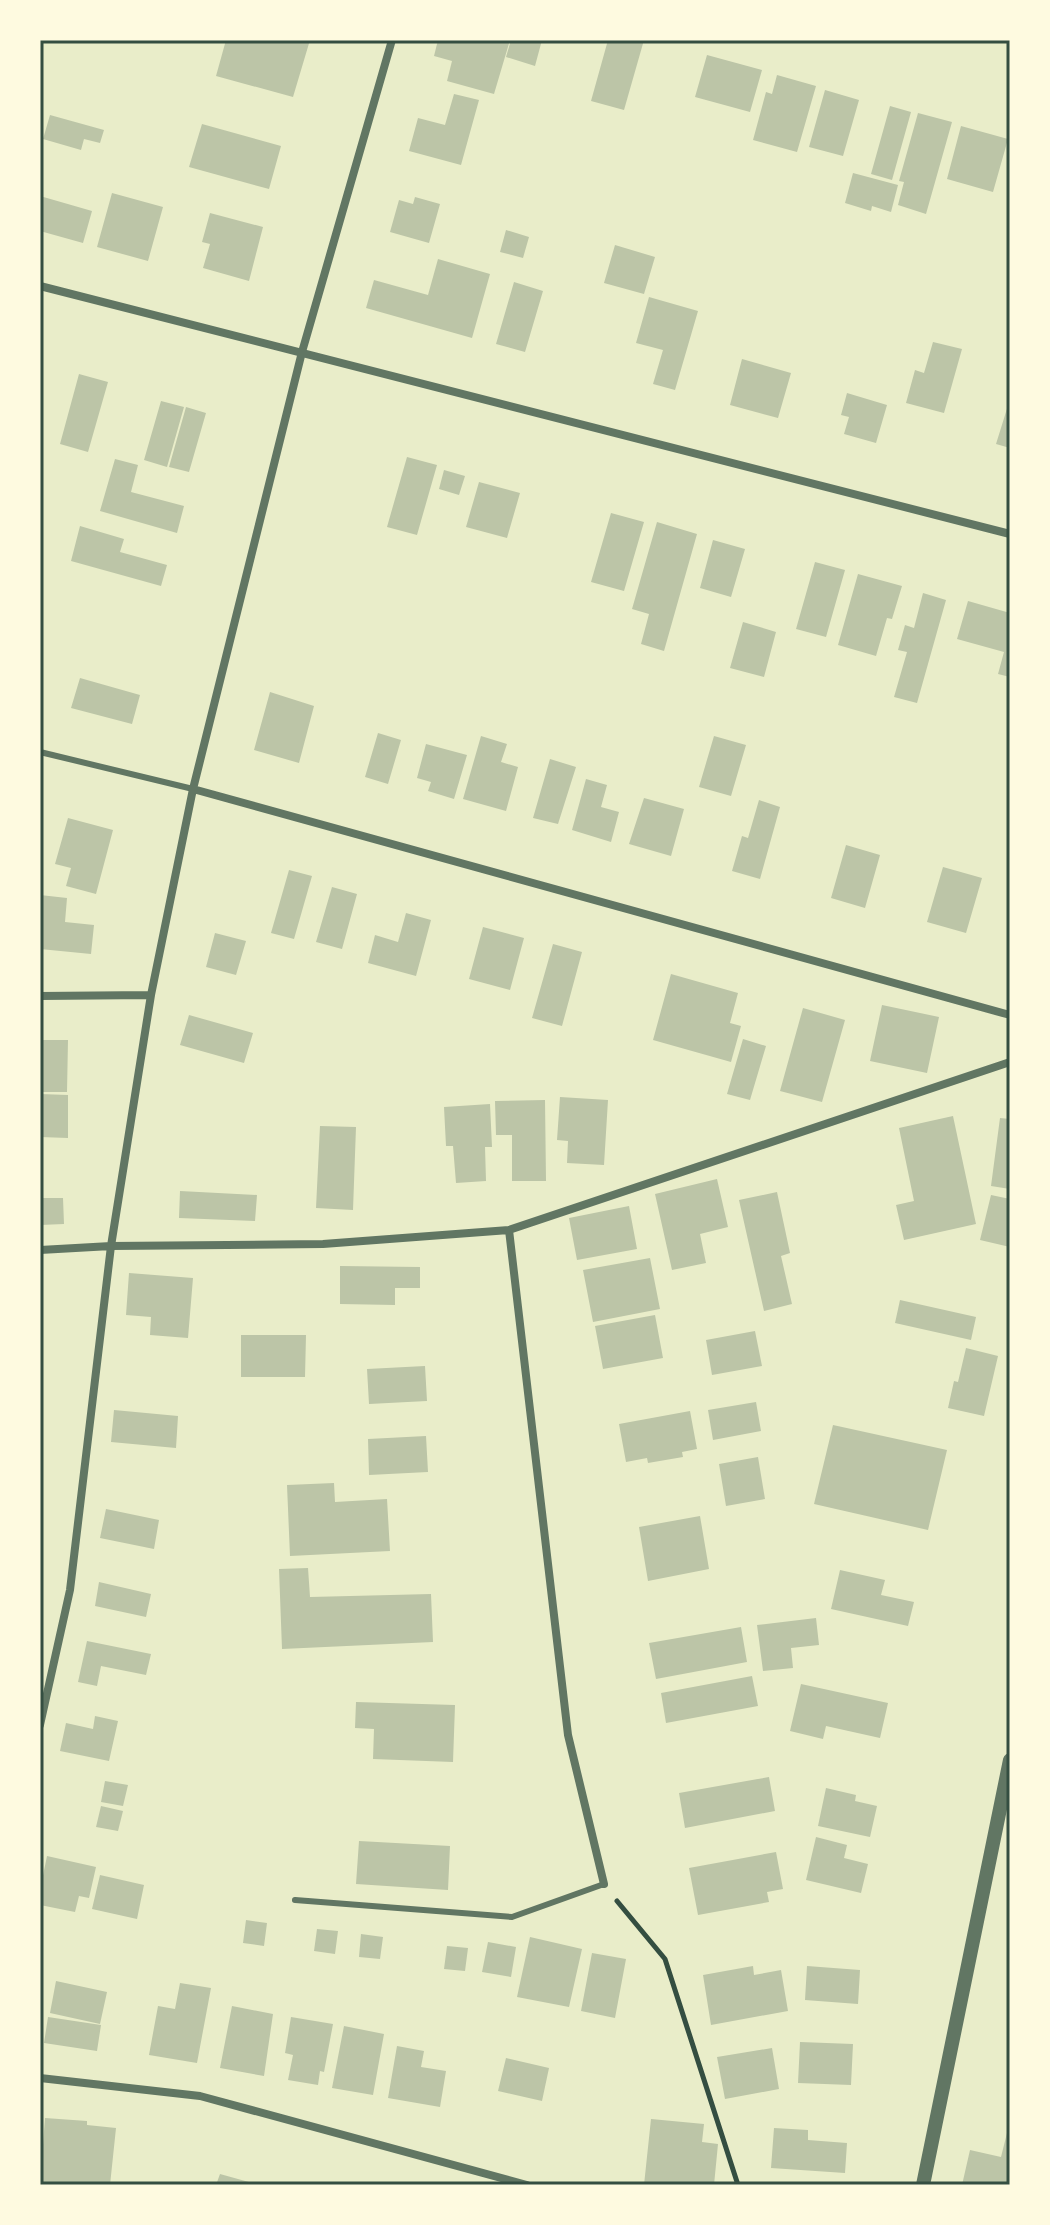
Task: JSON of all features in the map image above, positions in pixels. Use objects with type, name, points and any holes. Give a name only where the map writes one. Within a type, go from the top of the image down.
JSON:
[{"type":"street","points":[[40,1725],[70,1590],[111,1246],[151,995],[193,789],[302,352],[392,40]]},
{"type":"street","points":[[40,286],[1010,534]]},
{"type":"street","points":[[193,789],[1010,1015]]},
{"type":"street","points":[[40,996],[151,995]]},
{"type":"street","points":[[40,1250],[111,1246],[323,1244],[509,1230],[1010,1062]]},
{"type":"street","points":[[509,1230],[568,1735],[604,1884]]},
{"type":"street","points":[[923,2185],[1010,1760]]},
{"type":"street","points":[[40,2078],[200,2096],[527,2185]]},
{"type":"lane","points":[[40,752],[193,789]]},
{"type":"lane","points":[[295,1900],[512,1917],[604,1884]]},
{"type":"path","points":[[604,1884],[665,1959],[738,2185]]},
{"type":"building","points":[[226,40],[310,40],[293,97],[216,76]]},
{"type":"building","points":[[438,40],[510,40],[494,94],[447,81],[452,61],[434,56]]},
{"type":"building","points":[[511,40],[542,40],[535,66],[506,57]]},
{"type":"building","points":[[608,40],[644,40],[624,110],[591,101]]},
{"type":"building","points":[[707,55],[762,70],[750,112],[695,97]]},
{"type":"building","points":[[777,75],[816,86],[797,152],[753,140],[766,92],[772,94]]},
{"type":"building","points":[[825,90],[859,100],[843,156],[809,147]]},
{"type":"building","points":[[454,94],[479,100],[461,165],[409,151],[418,118],[445,125]]},
{"type":"building","points":[[890,106],[911,112],[892,180],[871,174]]},
{"type":"building","points":[[918,113],[952,122],[926,214],[898,205],[904,182],[899,181]]},
{"type":"building","points":[[50,115],[104,130],[100,143],[84,139],[81,150],[43,139]]},
{"type":"building","points":[[202,124],[281,146],[269,189],[189,167]]},
{"type":"building","points":[[961,126],[1008,139],[993,192],[947,179]]},
{"type":"building","points":[[853,173],[898,185],[891,212],[872,206],[871,211],[845,203]]},
{"type":"building","points":[[112,193],[163,207],[148,261],[97,247]]},
{"type":"building","points":[[40,196],[92,211],[83,243],[40,231]]},
{"type":"building","points":[[415,197],[440,204],[429,243],[390,232],[399,200],[413,204]]},
{"type":"building","points":[[210,213],[263,227],[249,281],[203,268],[210,244],[202,242]]},
{"type":"building","points":[[506,230],[529,237],[523,258],[500,252]]},
{"type":"building","points":[[615,245],[655,257],[644,294],[604,283]]},
{"type":"building","points":[[438,259],[490,274],[472,338],[366,308],[374,280],[428,295]]},
{"type":"building","points":[[514,282],[543,291],[525,352],[496,344]]},
{"type":"building","points":[[649,297],[698,311],[675,390],[653,384],[663,350],[636,343]]},
{"type":"building","points":[[933,342],[962,349],[944,413],[906,403],[915,370],[924,373]]},
{"type":"building","points":[[742,359],[791,373],[778,418],[730,405]]},
{"type":"building","points":[[79,374],[108,382],[88,452],[60,444]]},
{"type":"building","points":[[847,393],[887,405],[876,443],[844,434],[849,417],[841,415]]},
{"type":"building","points":[[1010,399],[1010,448],[996,444]]},
{"type":"building","points":[[161,401],[184,407],[167,467],[144,460]]},
{"type":"building","points":[[186,407],[206,413],[189,472],[169,467]]},
{"type":"building","points":[[407,457],[437,465],[417,535],[387,527]]},
{"type":"building","points":[[115,459],[138,465],[131,492],[184,506],[177,533],[100,511]]},
{"type":"building","points":[[444,470],[465,476],[459,495],[439,489]]},
{"type":"building","points":[[479,482],[520,493],[507,538],[466,527]]},
{"type":"building","points":[[611,513],[644,522],[624,591],[591,582]]},
{"type":"building","points":[[657,522],[697,534],[664,651],[641,644],[649,614],[632,609]]},
{"type":"building","points":[[80,526],[124,539],[120,552],[167,565],[161,586],[71,561]]},
{"type":"building","points":[[713,540],[745,549],[731,597],[700,588]]},
{"type":"building","points":[[815,562],[845,570],[826,637],[796,629]]},
{"type":"building","points":[[858,574],[902,586],[892,619],[887,618],[876,656],[838,645]]},
{"type":"building","points":[[923,593],[946,600],[917,703],[894,697],[907,652],[898,650],[905,625],[914,628]]},
{"type":"building","points":[[968,601],[1010,613],[1010,677],[998,674],[1004,652],[957,639]]},
{"type":"building","points":[[743,622],[776,632],[764,677],[730,668]]},
{"type":"building","points":[[80,678],[140,695],[132,724],[71,708]]},
{"type":"building","points":[[270,692],[314,706],[299,763],[254,750]]},
{"type":"building","points":[[378,733],[401,740],[388,784],[365,777]]},
{"type":"building","points":[[481,736],[507,744],[501,762],[518,767],[506,811],[463,799]]},
{"type":"building","points":[[714,736],[746,745],[731,796],[699,787]]},
{"type":"building","points":[[426,744],[467,755],[454,799],[428,791],[431,782],[417,778]]},
{"type":"building","points":[[550,759],[576,767],[558,824],[533,818]]},
{"type":"building","points":[[586,779],[607,785],[601,807],[619,812],[611,842],[572,830]]},
{"type":"building","points":[[644,798],[684,809],[671,856],[629,844]]},
{"type":"building","points":[[759,800],[780,807],[760,879],[732,871],[742,836],[748,838]]},
{"type":"building","points":[[68,818],[113,830],[96,894],[66,886],[71,868],[55,864]]},
{"type":"building","points":[[846,845],[880,855],[865,908],[831,898]]},
{"type":"building","points":[[943,867],[982,878],[966,933],[927,922]]},
{"type":"building","points":[[289,870],[312,876],[294,939],[271,933]]},
{"type":"building","points":[[332,887],[357,894],[342,949],[316,942]]},
{"type":"building","points":[[40,895],[67,898],[65,922],[94,925],[91,954],[40,949]]},
{"type":"building","points":[[406,913],[431,920],[416,976],[368,963],[375,935],[398,942]]},
{"type":"building","points":[[483,927],[524,938],[510,990],[469,979]]},
{"type":"building","points":[[215,933],[246,941],[236,975],[206,967]]},
{"type":"building","points":[[553,944],[582,952],[562,1026],[532,1018]]},
{"type":"building","points":[[671,974],[738,993],[730,1023],[741,1026],[731,1062],[653,1040]]},
{"type":"building","points":[[882,1005],[939,1017],[927,1073],[870,1061]]},
{"type":"building","points":[[803,1008],[845,1020],[822,1102],[780,1091]]},
{"type":"building","points":[[189,1015],[253,1033],[244,1063],[180,1045]]},
{"type":"building","points":[[743,1039],[766,1046],[750,1100],[727,1094]]},
{"type":"building","points":[[40,1040],[68,1040],[67,1092],[40,1092]]},
{"type":"building","points":[[40,1094],[68,1095],[68,1138],[40,1137]]},
{"type":"building","points":[[560,1097],[608,1100],[604,1165],[567,1163],[568,1141],[557,1140]]},
{"type":"building","points":[[545,1100],[546,1181],[512,1181],[512,1135],[496,1135],[495,1101]]},
{"type":"building","points":[[490,1104],[492,1147],[485,1147],[486,1181],[456,1183],[453,1146],[446,1146],[444,1107]]},
{"type":"building","points":[[953,1116],[976,1224],[904,1240],[896,1205],[914,1201],[899,1128]]},
{"type":"building","points":[[1000,1118],[1010,1119],[1010,1189],[991,1186]]},
{"type":"building","points":[[320,1126],[356,1127],[353,1210],[316,1208]]},
{"type":"building","points":[[717,1179],[728,1227],[700,1234],[706,1263],[672,1270],[655,1194]]},
{"type":"building","points":[[180,1191],[257,1195],[255,1221],[179,1218]]},
{"type":"building","points":[[777,1192],[790,1253],[781,1256],[792,1304],[764,1311],[739,1200]]},
{"type":"building","points":[[991,1195],[1010,1199],[1010,1247],[980,1240]]},
{"type":"building","points":[[40,1198],[63,1198],[64,1224],[40,1225]]},
{"type":"building","points":[[629,1206],[637,1249],[577,1260],[569,1218]]},
{"type":"building","points":[[650,1258],[660,1309],[593,1322],[583,1270]]},
{"type":"building","points":[[340,1266],[420,1267],[420,1288],[395,1288],[395,1305],[340,1304]]},
{"type":"building","points":[[129,1273],[193,1278],[188,1338],[150,1335],[151,1317],[126,1315]]},
{"type":"building","points":[[900,1300],[976,1317],[971,1340],[895,1323]]},
{"type":"building","points":[[655,1315],[663,1358],[603,1369],[595,1326]]},
{"type":"building","points":[[755,1331],[762,1366],[712,1375],[706,1340]]},
{"type":"building","points":[[241,1335],[306,1335],[305,1377],[241,1377]]},
{"type":"building","points":[[966,1348],[998,1356],[984,1416],[948,1408]]},
{"type":"building","points":[[425,1366],[427,1401],[369,1404],[367,1369]]},
{"type":"building","points":[[756,1402],[761,1431],[713,1440],[708,1410]]},
{"type":"building","points":[[114,1410],[178,1416],[176,1448],[111,1442]]},
{"type":"building","points":[[690,1411],[697,1449],[682,1452],[683,1457],[648,1463],[647,1458],[626,1462],[619,1424]]},
{"type":"building","points":[[833,1425],[947,1450],[928,1530],[814,1504]]},
{"type":"building","points":[[426,1436],[428,1472],[369,1475],[368,1439]]},
{"type":"building","points":[[758,1457],[765,1499],[726,1506],[719,1464]]},
{"type":"building","points":[[334,1483],[335,1502],[387,1499],[390,1551],[290,1556],[287,1485]]},
{"type":"building","points":[[106,1509],[159,1520],[154,1549],[100,1538]]},
{"type":"building","points":[[700,1516],[709,1569],[648,1581],[639,1527]]},
{"type":"building","points":[[308,1568],[310,1597],[431,1594],[433,1642],[282,1649],[279,1569]]},
{"type":"building","points":[[840,1570],[885,1580],[881,1595],[914,1602],[908,1626],[831,1609]]},
{"type":"building","points":[[99,1582],[151,1594],[146,1617],[95,1606]]},
{"type":"building","points":[[816,1618],[819,1645],[791,1648],[793,1668],[763,1671],[757,1625]]},
{"type":"building","points":[[741,1627],[747,1662],[656,1679],[649,1643]]},
{"type":"building","points":[[87,1641],[151,1654],[146,1675],[101,1666],[97,1686],[78,1682]]},
{"type":"building","points":[[752,1676],[758,1706],[666,1723],[661,1693]]},
{"type":"building","points":[[801,1684],[888,1703],[880,1738],[826,1726],[823,1739],[790,1731]]},
{"type":"building","points":[[356,1702],[455,1705],[453,1762],[373,1759],[374,1729],[355,1728]]},
{"type":"building","points":[[95,1716],[118,1721],[109,1761],[60,1751],[66,1723],[93,1729]]},
{"type":"building","points":[[769,1777],[775,1811],[685,1828],[679,1793]]},
{"type":"building","points":[[105,1781],[128,1785],[123,1806],[101,1802]]},
{"type":"building","points":[[826,1788],[856,1795],[855,1801],[877,1806],[870,1837],[818,1826]]},
{"type":"building","points":[[101,1806],[123,1811],[118,1831],[96,1827]]},
{"type":"building","points":[[816,1837],[847,1845],[844,1858],[868,1864],[861,1893],[806,1880]]},
{"type":"building","points":[[359,1841],[450,1846],[448,1890],[356,1884]]},
{"type":"building","points":[[776,1852],[783,1889],[767,1892],[769,1902],[698,1915],[689,1868]]},
{"type":"building","points":[[47,1856],[96,1867],[89,1898],[79,1896],[75,1912],[40,1905]]},
{"type":"building","points":[[100,1875],[144,1885],[137,1919],[92,1909]]},
{"type":"building","points":[[246,1920],[267,1923],[264,1946],[243,1943]]},
{"type":"building","points":[[317,1929],[338,1931],[335,1954],[314,1951]]},
{"type":"building","points":[[361,1934],[383,1937],[380,1959],[359,1957]]},
{"type":"building","points":[[530,1937],[582,1949],[569,2007],[517,1997]]},
{"type":"building","points":[[488,1942],[516,1947],[511,1977],[482,1972]]},
{"type":"building","points":[[447,1946],[468,1948],[465,1971],[444,1969]]},
{"type":"building","points":[[592,1953],[626,1959],[615,2018],[581,2011]]},
{"type":"building","points":[[753,1966],[754,1975],[781,1970],[788,2011],[711,2025],[703,1975]]},
{"type":"building","points":[[807,1966],[860,1970],[858,2004],[805,2000]]},
{"type":"building","points":[[56,1981],[107,1992],[100,2024],[50,2013]]},
{"type":"building","points":[[180,1983],[211,1988],[197,2063],[149,2055],[158,2006],[175,2009]]},
{"type":"building","points":[[232,2006],[273,2014],[264,2076],[220,2068]]},
{"type":"building","points":[[48,2017],[101,2025],[97,2051],[44,2043]]},
{"type":"building","points":[[291,2017],[333,2024],[324,2072],[320,2071],[318,2085],[288,2080],[293,2055],[285,2053]]},
{"type":"building","points":[[344,2026],[384,2034],[373,2095],[332,2088]]},
{"type":"building","points":[[800,2042],[853,2044],[851,2085],[798,2083]]},
{"type":"building","points":[[397,2046],[424,2051],[421,2067],[446,2071],[440,2107],[388,2098]]},
{"type":"building","points":[[772,2048],[779,2089],[725,2099],[717,2057]]},
{"type":"building","points":[[506,2058],[549,2068],[542,2101],[498,2091]]},
{"type":"building","points":[[45,2118],[87,2121],[87,2125],[116,2128],[110,2185],[40,2185]]},
{"type":"building","points":[[651,2119],[704,2124],[702,2142],[718,2144],[714,2185],[644,2185]]},
{"type":"building","points":[[774,2128],[808,2130],[808,2140],[847,2143],[845,2173],[771,2168]]},
{"type":"building","points":[[1007,2133],[1010,2134],[1010,2185],[962,2185],[970,2150],[1001,2157]]},
{"type":"building","points":[[220,2174],[256,2184],[256,2185],[216,2185]]}]
